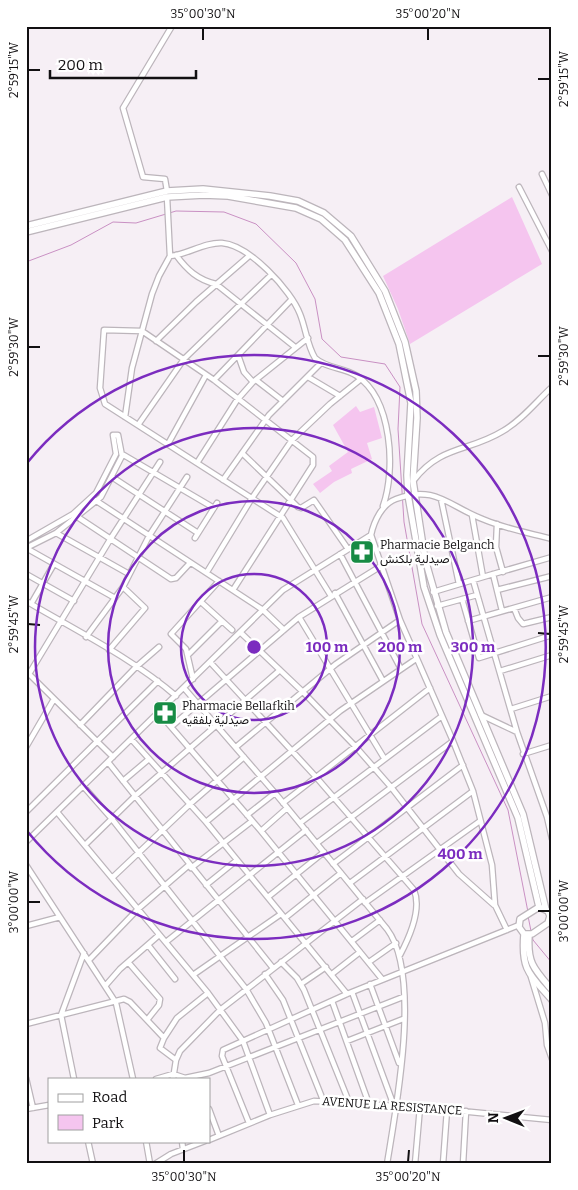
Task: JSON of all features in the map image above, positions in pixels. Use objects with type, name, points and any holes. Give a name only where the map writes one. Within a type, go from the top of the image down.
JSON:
[{"type":"street","points":[[125,417],[132,368],[142,331],[159,276],[170,256],[165,179],[144,177],[123,108],[172,26]]},
{"type":"street","points":[[542,174],[552,195]]},
{"type":"street","points":[[520,187],[552,251]]},
{"type":"street","points":[[26,226],[167,194],[229,191],[270,196],[312,206],[330,217],[352,236],[376,274],[410,359],[417,404],[413,481],[409,495],[418,560],[432,612],[518,818],[539,907]]},
{"type":"street","points":[[26,232],[167,194]]},
{"type":"street","points":[[26,842],[283,590],[371,535],[385,501],[388,475],[386,428],[379,401],[361,379],[344,370],[321,363],[313,356],[300,313],[292,299],[272,276],[237,247],[222,243],[170,256]]},
{"type":"street","points":[[176,256],[187,270],[204,281],[216,284],[295,347]]},
{"type":"street","points":[[156,342],[216,284],[250,256]]},
{"type":"street","points":[[138,425],[184,359],[272,276]]},
{"type":"street","points":[[214,380],[292,299]]},
{"type":"street","points":[[390,311],[403,361],[411,403],[407,487],[424,559],[437,606],[528,826],[549,910],[550,919],[548,923],[527,934]]},
{"type":"street","points":[[233,590],[280,516],[314,461],[312,456],[214,380],[142,331],[104,330],[100,394],[105,404],[280,516],[290,528],[364,644],[383,681]]},
{"type":"street","points":[[197,463],[238,400],[254,381],[308,338]]},
{"type":"street","points":[[238,355],[244,372],[283,401]]},
{"type":"street","points":[[403,361],[410,359]]},
{"type":"street","points":[[224,480],[265,420],[321,363]]},
{"type":"street","points":[[168,444],[206,375]]},
{"type":"street","points":[[308,377],[340,396]]},
{"type":"street","points":[[207,572],[252,498],[292,440],[361,379]]},
{"type":"street","points":[[407,487],[424,467],[438,457],[502,432],[518,421],[552,387]]},
{"type":"street","points":[[26,548],[56,533],[94,499],[112,478],[122,454],[119,436],[115,434],[113,437],[116,454],[94,499]]},
{"type":"street","points":[[242,453],[300,508],[314,500],[348,549]]},
{"type":"street","points":[[122,454],[214,508]]},
{"type":"street","points":[[113,758],[29,674],[123,518],[160,462]]},
{"type":"street","points":[[86,637],[123,587],[149,536],[187,477]]},
{"type":"street","points":[[112,478],[165,511],[197,536],[217,503]]},
{"type":"street","points":[[380,512],[391,501],[409,495],[425,493],[472,515],[552,539]]},
{"type":"street","points":[[94,499],[263,610],[284,630]]},
{"type":"street","points":[[441,499],[460,584]]},
{"type":"street","points":[[472,515],[483,577]]},
{"type":"street","points":[[75,516],[171,578],[176,578],[190,563]]},
{"type":"street","points":[[26,541],[75,516]]},
{"type":"street","points":[[497,524],[496,547],[503,572]]},
{"type":"street","points":[[56,533],[129,574]]},
{"type":"street","points":[[371,535],[400,620],[473,791],[492,865],[495,905],[507,930]]},
{"type":"street","points":[[26,548],[115,598]]},
{"type":"street","points":[[340,554],[401,669]]},
{"type":"street","points":[[433,592],[552,557]]},
{"type":"street","points":[[31,604],[54,564]]},
{"type":"street","points":[[172,726],[299,617],[381,566]]},
{"type":"street","points":[[26,574],[74,601]]},
{"type":"street","points":[[493,574],[502,611]]},
{"type":"street","points":[[497,590],[552,576]]},
{"type":"street","points":[[473,580],[523,754],[549,816],[552,839]]},
{"type":"street","points":[[193,679],[186,648],[172,634],[219,581]]},
{"type":"street","points":[[109,650],[145,608],[123,587]]},
{"type":"street","points":[[437,606],[477,595]]},
{"type":"street","points":[[468,620],[552,597]]},
{"type":"street","points":[[462,600],[479,658],[552,635]]},
{"type":"street","points":[[26,602],[136,666],[176,696]]},
{"type":"street","points":[[201,602],[232,630]]},
{"type":"street","points":[[514,608],[523,624],[552,617]]},
{"type":"street","points":[[299,617],[384,758]]},
{"type":"street","points":[[236,747],[330,669],[400,620]]},
{"type":"street","points":[[188,655],[222,621]]},
{"type":"street","points":[[240,632],[303,692],[355,746],[391,787],[459,874],[495,905]]},
{"type":"street","points":[[80,725],[136,666],[158,647]]},
{"type":"street","points":[[500,671],[552,655]]},
{"type":"street","points":[[206,822],[329,720],[416,659]]},
{"type":"street","points":[[210,662],[334,797],[414,890],[416,899],[408,939],[400,955]]},
{"type":"street","points":[[85,845],[135,796],[280,670]]},
{"type":"street","points":[[26,812],[158,681]]},
{"type":"street","points":[[184,688],[217,724],[317,843],[380,920],[396,943],[403,971],[403,1019],[400,1065],[387,1164]]},
{"type":"street","points":[[283,803],[430,688]]},
{"type":"street","points":[[511,709],[552,696]]},
{"type":"street","points":[[26,747],[54,698]]},
{"type":"street","points":[[159,713],[261,831],[382,979]]},
{"type":"street","points":[[481,715],[517,732]]},
{"type":"street","points":[[300,823],[373,766],[442,716]]},
{"type":"street","points":[[132,740],[206,822],[349,993],[360,1014],[395,1106]]},
{"type":"street","points":[[317,843],[453,741]]},
{"type":"street","points":[[523,754],[552,745]]},
{"type":"street","points":[[113,877],[190,804],[244,757]]},
{"type":"street","points":[[123,781],[149,759]]},
{"type":"street","points":[[108,762],[273,968]]},
{"type":"street","points":[[333,864],[406,806],[463,765]]},
{"type":"street","points":[[83,786],[166,885],[246,989],[262,1013],[298,1105]]},
{"type":"street","points":[[350,883],[422,827],[473,791]]},
{"type":"street","points":[[247,815],[275,793]]},
{"type":"street","points":[[261,831],[287,808]]},
{"type":"street","points":[[57,812],[208,993],[243,1041],[270,1114]]},
{"type":"street","points":[[89,960],[138,909],[166,885],[252,821]]},
{"type":"street","points":[[403,997],[198,1078],[173,1077],[176,1060],[180,1051],[220,1010],[334,921],[480,821]]},
{"type":"street","points":[[166,942],[219,902],[306,830]]},
{"type":"street","points":[[268,898],[324,852]]},
{"type":"street","points":[[206,885],[237,860]]},
{"type":"street","points":[[26,865],[116,1003],[133,1078]]},
{"type":"street","points":[[193,975],[314,895],[341,873]]},
{"type":"street","points":[[250,1124],[222,1051],[370,984],[519,925],[522,917],[539,907],[549,910]]},
{"type":"street","points":[[26,926],[60,917]]},
{"type":"street","points":[[352,941],[380,920]]},
{"type":"street","points":[[519,925],[527,934],[530,963],[552,990]]},
{"type":"street","points":[[527,934],[523,960],[530,975],[545,1023],[546,1045],[552,1059]]},
{"type":"street","points":[[106,985],[128,962],[159,935]]},
{"type":"street","points":[[369,962],[396,943]]},
{"type":"street","points":[[148,944],[175,978]]},
{"type":"street","points":[[332,974],[360,952]]},
{"type":"street","points":[[74,1078],[61,1015],[84,953]]},
{"type":"street","points":[[128,962],[160,999],[159,1005],[147,1020]]},
{"type":"street","points":[[281,962],[301,984],[321,1030],[348,1102]]},
{"type":"street","points":[[301,984],[326,967]]},
{"type":"street","points":[[265,974],[278,991],[292,1019],[323,1100]]},
{"type":"street","points":[[530,975],[552,1000]]},
{"type":"street","points":[[370,984],[400,1065]]},
{"type":"street","points":[[176,1060],[160,1048],[164,1038],[177,1018],[208,993]]},
{"type":"street","points":[[26,1024],[116,1003],[124,999],[128,1000],[164,1038]]},
{"type":"street","points":[[332,1001],[370,1104]]},
{"type":"street","points":[[347,1041],[403,1019]]},
{"type":"street","points":[[26,1078],[33,1108]]},
{"type":"street","name":"AVENUE LA RESISTANCE","points":[[210,1140],[270,1114],[298,1105],[323,1100],[552,1120]]},
{"type":"street","points":[[26,1109],[48,1105]]},
{"type":"street","points":[[415,1164],[420,1108]]},
{"type":"street","points":[[443,1164],[447,1110]]},
{"type":"street","points":[[462,1164],[466,1111]]},
{"type":"street","points":[[210,1112],[219,1136]]},
{"type":"street","points":[[88,1142],[93,1164]]},
{"type":"street","points":[[146,1142],[150,1164]]},
{"type":"street","points":[[182,1142],[183,1149]]},
{"type":"street","name":"AVENUE LA RESISTANCE","points":[[155,1164],[183,1149],[204,1142]]},
{"type":"green space","points":[[512,197],[542,264],[410,344],[398,309],[383,276]]},
{"type":"green space","points":[[356,406],[360,412],[374,407],[382,438],[367,443],[372,459],[351,469],[352,473],[334,482],[320,493],[313,484],[332,471],[329,466],[348,452],[333,425]]},
{"type":"waterway","points":[[26,262],[71,245],[113,222],[136,223],[176,211],[224,212],[256,224],[296,263],[315,299],[322,339],[341,357],[385,364],[400,387],[398,429],[404,522],[422,624],[508,810],[528,912]]},
{"type":"waterway","points":[[528,916],[531,931]]},
{"type":"waterway","points":[[532,935],[533,940],[552,963]]},
{"type":"place","name":"Pharmacie Belganch صيدلية بلكنش","points":[[362,552]]},
{"type":"place","name":"Pharmacie Bellafkih صيدلية بلفقيه","points":[[165,713]]}]
